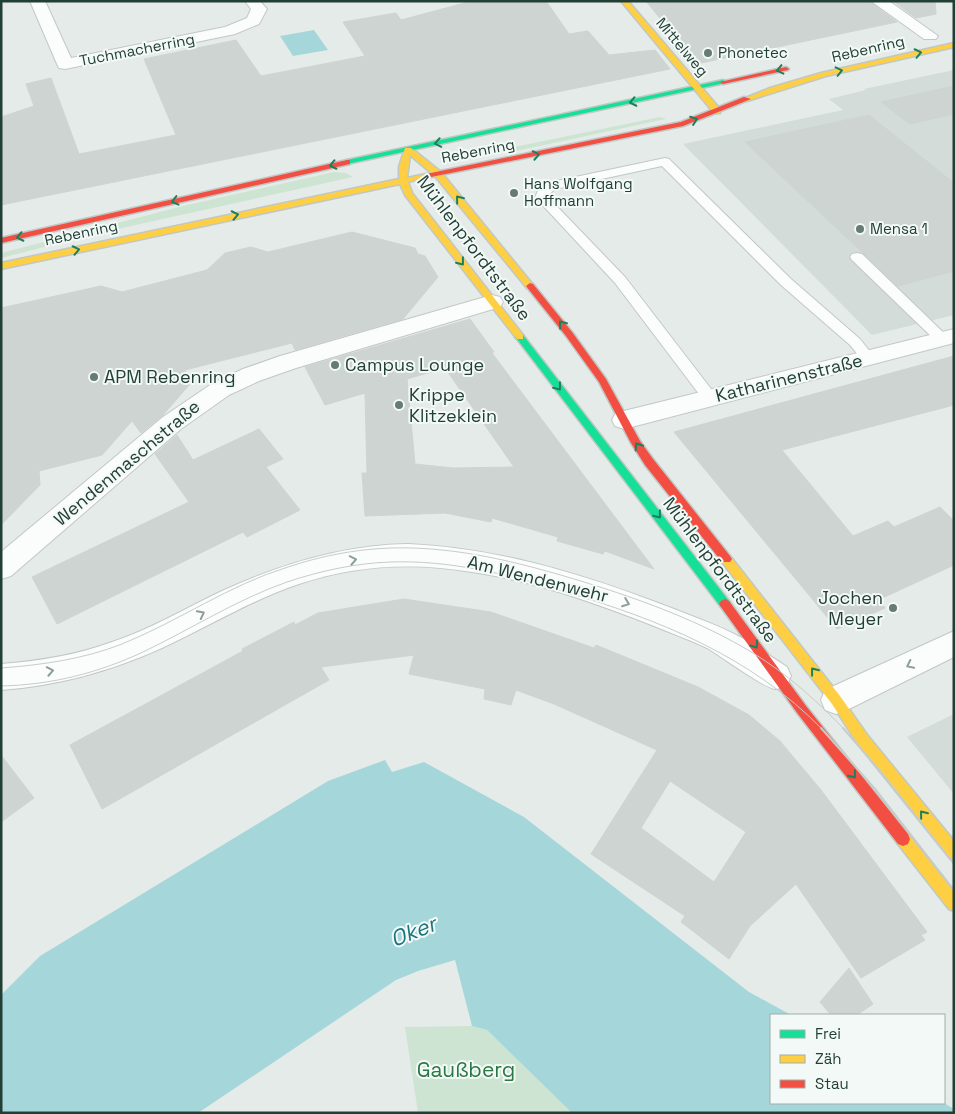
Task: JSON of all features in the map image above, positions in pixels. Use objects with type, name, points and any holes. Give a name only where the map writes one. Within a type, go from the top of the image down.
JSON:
[{"type":"main road","name":"Mittelweg","points":[[624,1],[717,111]]},
{"type":"main road","name":"Rebenring","points":[[913,41],[934,36]]},
{"type":"main road","name":"Rebenring","points":[[1,266],[401,180],[674,126],[775,88],[954,45]]},
{"type":"main road","name":"Rebenring","points":[[1,241],[255,182],[797,66]]},
{"type":"main road","name":"Mühlenpfordtstraße","points":[[954,852],[863,740],[836,700],[649,462],[591,363],[438,174],[408,150],[400,168],[401,180],[408,192],[682,546],[779,678],[954,904]]},
{"type":"street","name":"Tuchmacherring","points":[[37,1],[65,64],[229,31],[253,21],[258,9],[252,1]]},
{"type":"street","points":[[878,1],[934,36]]},
{"type":"street","name":"Wendenmaschstraße","points":[[1,568],[172,423],[221,389],[251,375],[288,362],[492,302]]},
{"type":"street","name":"Katharinenstraße","points":[[624,420],[948,338]]},
{"type":"street","name":"Am Wendenwehr","points":[[1,677],[30,675],[80,665],[119,653],[236,596],[284,577],[355,560],[407,555],[461,559],[534,574],[619,600],[723,642],[779,678]]},
{"type":"street","points":[[836,700],[954,643]]},
{"type":"lane","points":[[710,398],[620,280],[541,198],[543,192],[551,186],[665,162],[786,282],[855,342],[868,358]]},
{"type":"lane","points":[[857,257],[948,338]]},
{"type":"lane","points":[[779,678],[836,700]]},
{"type":"shaded area","name":"Mensa 1","points":[[954,70],[954,315],[872,335],[683,144],[843,110],[829,99],[866,90],[864,89]]},
{"type":"shaded area","points":[[954,714],[954,794],[907,737]]},
{"type":"green space","points":[[660,117],[666,119],[507,153],[504,149]]},
{"type":"green space","points":[[334,172],[346,173],[353,177],[104,232],[1,258],[1,253],[187,205]]},
{"type":"green space","name":"Gaußberg","points":[[472,1026],[487,1030],[572,1113],[418,1113],[405,1027]]},
{"type":"water","points":[[314,30],[328,50],[293,56],[280,36]]},
{"type":"water","name":"Oker","points":[[385,760],[392,772],[424,762],[524,817],[749,992],[789,1014],[770,1014],[770,1104],[945,1104],[954,1109],[954,1113],[572,1113],[487,1030],[472,1026],[455,960],[396,980],[198,1113],[1,1113],[1,995],[40,956],[328,781]]},
{"type":"building","points":[[472,1],[546,1],[569,34],[588,31],[609,55],[655,50],[670,69],[1,205],[1,117],[34,106],[26,84],[51,78],[79,154],[176,135],[144,59],[236,40],[261,76],[365,56],[343,22],[396,13],[401,20]]},
{"type":"building","points":[[646,1],[869,1],[897,22],[696,64],[685,50],[687,62],[674,47],[682,46]]},
{"type":"building","points":[[893,1],[935,1],[936,14],[916,18]]},
{"type":"building","points":[[954,86],[954,114],[910,124],[881,102]]},
{"type":"building","points":[[869,115],[954,183],[954,271],[898,286],[745,142]]},
{"type":"building","name":"APM Rebenring","points":[[352,232],[415,248],[418,254],[425,256],[438,277],[403,319],[295,350],[292,343],[185,370],[190,384],[163,415],[141,433],[132,421],[102,455],[39,471],[40,485],[1,525],[1,308],[101,286],[122,292],[207,270],[225,253],[251,247],[268,252]]},
{"type":"building","points":[[470,319],[494,352],[492,353],[654,569],[605,551],[603,554],[557,541],[558,537],[492,518],[491,522],[445,513],[365,516],[362,473],[367,473],[365,393],[325,405],[305,367]],"holes":[[[445,368],[514,467],[453,468],[415,464],[407,379]]]},
{"type":"building","points":[[954,356],[954,405],[782,450],[853,536],[888,521],[894,527],[940,507],[954,521],[954,565],[878,600],[885,608],[837,629],[674,432]]},
{"type":"building","points":[[259,429],[283,459],[266,467],[300,510],[247,537],[243,532],[57,624],[32,577],[189,502],[155,454],[177,435],[193,460]]},
{"type":"building","points":[[404,599],[491,612],[594,648],[596,645],[698,687],[749,715],[780,741],[821,790],[927,932],[921,935],[925,940],[861,978],[796,884],[750,926],[729,959],[681,922],[685,916],[591,854],[657,750],[554,704],[516,690],[511,705],[484,699],[485,689],[409,674],[414,655],[321,667],[329,680],[102,809],[70,745],[243,651],[242,649],[294,622],[295,625],[318,613]],"holes":[[[670,781],[746,832],[714,882],[641,828]]]},
{"type":"building","points":[[1,755],[34,798],[1,822]]},
{"type":"building","points":[[849,968],[873,1004],[858,1014],[830,1014],[820,1002]]},
{"type":"tram line","points":[[1,668],[63,660],[108,649],[164,625],[245,583],[288,567],[352,552],[391,548],[416,548],[465,553],[513,562],[627,596],[692,621],[753,653],[778,670],[812,698],[843,728]]},
{"type":"tram line","points":[[1,686],[56,680],[109,666],[143,652],[250,597],[300,578],[351,566],[391,562],[434,563],[478,569],[520,579],[598,602],[668,628],[734,661],[765,681],[794,703],[821,728]]},
{"type":"tram line","points":[[821,728],[876,790],[954,890]]},
{"type":"tram line","points":[[843,728],[881,772],[954,864]]},
{"type":"traffic: fast","points":[[347,162],[723,82]]},
{"type":"traffic: fast","points":[[520,337],[725,604]]},
{"type":"traffic: slow","points":[[624,1],[717,111]]},
{"type":"traffic: slow","points":[[747,99],[823,75],[954,45]]},
{"type":"traffic: slow","points":[[520,337],[408,193],[403,172],[408,150],[438,174],[530,286]]},
{"type":"traffic: slow","points":[[1,266],[426,176]]},
{"type":"traffic: slow","points":[[726,559],[836,700],[863,740],[954,852]]},
{"type":"traffic: slow","points":[[903,839],[954,904]]},
{"type":"traffic: jam","points":[[723,82],[786,69]]},
{"type":"traffic: jam","points":[[426,176],[683,124],[747,99]]},
{"type":"traffic: jam","points":[[1,241],[347,162]]},
{"type":"traffic: jam","points":[[530,286],[569,334],[603,381],[636,443],[649,462],[726,559]]},
{"type":"traffic: jam","points":[[725,604],[802,710],[903,839]]},
{"type":"place","name":"Phonetec","points":[[708,53]]},
{"type":"place","name":"Hans Wolfgang Hoffmann","points":[[514,193]]},
{"type":"place","name":"Mensa 1","points":[[860,229]]},
{"type":"place","name":"Campus Lounge","points":[[335,365]]},
{"type":"place","name":"APM Rebenring","points":[[94,377]]},
{"type":"place","name":"Krippe Klitzeklein","points":[[399,405]]},
{"type":"place","name":"Jochen Meyer","points":[[893,608]]}]
